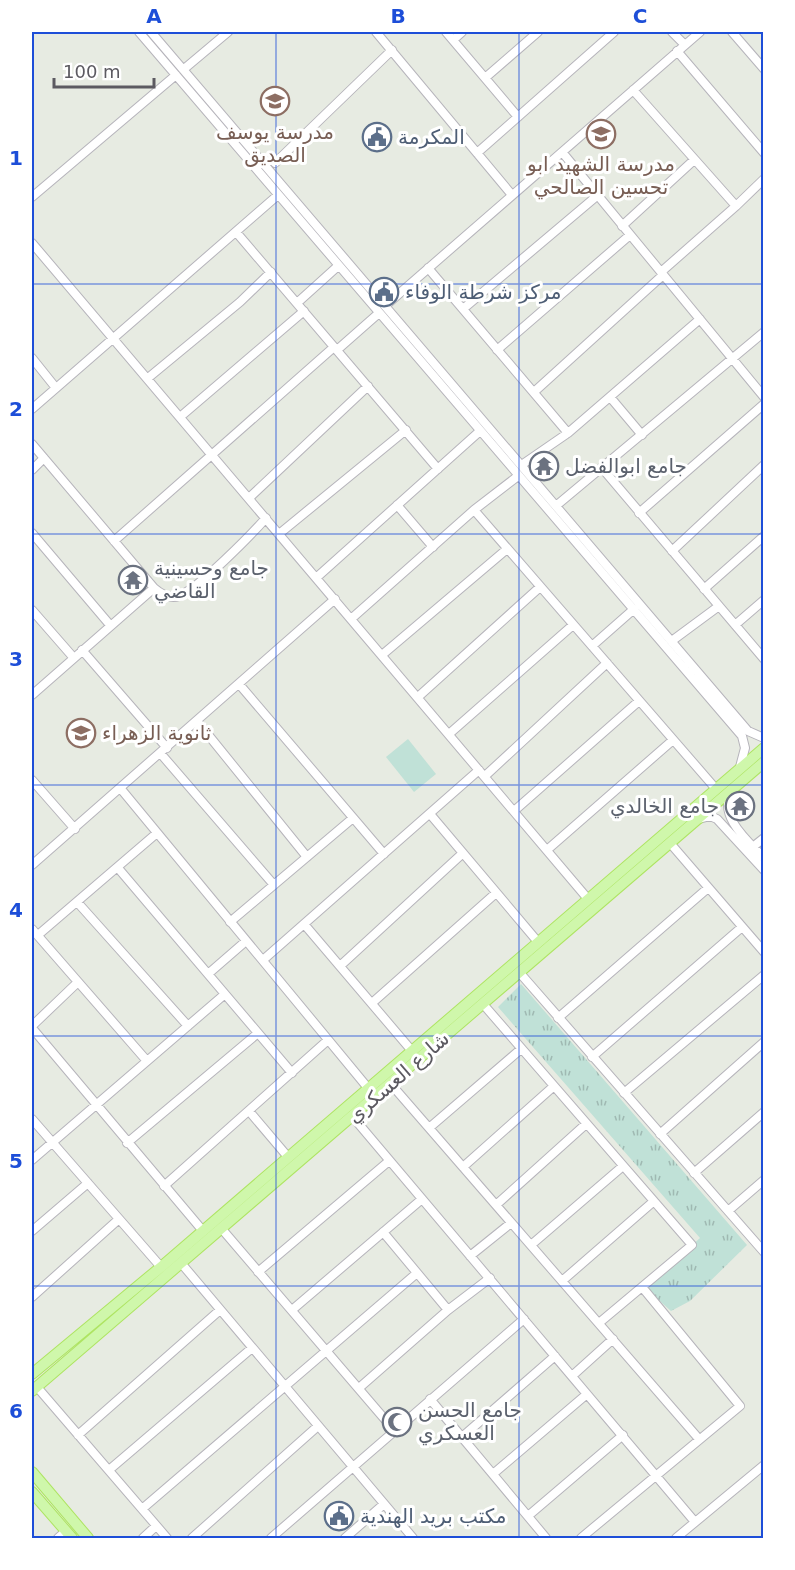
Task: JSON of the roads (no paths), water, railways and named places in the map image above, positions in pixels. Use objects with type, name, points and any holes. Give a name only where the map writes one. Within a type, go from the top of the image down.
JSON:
[{"type":"main road","name":"شارع العسكري","points":[[34,1389],[221,1228],[303,1151],[352,1116],[483,1004],[716,789],[764,748]]},
{"type":"main road","name":"شارع العسكري","points":[[635,866],[670,843],[764,762]]},
{"type":"main road","name":"شارع العسكري","points":[[317,1140],[368,1088],[412,1050],[588,899],[619,880]]},
{"type":"main road","name":"شارع العسكري","points":[[32,1374],[288,1157],[303,1151]]},
{"type":"main road","points":[[32,1472],[88,1539]]},
{"type":"main road","points":[[32,1492],[65,1536]]},
{"type":"street","points":[[139,32],[742,736],[746,748],[740,768]]},
{"type":"street","points":[[151,32],[523,464],[748,731],[764,738]]},
{"type":"street","points":[[184,69],[228,32]]},
{"type":"street","points":[[378,32],[512,195]]},
{"type":"street","points":[[446,32],[518,117]]},
{"type":"street","points":[[453,40],[462,32]]},
{"type":"street","points":[[485,78],[538,32]]},
{"type":"street","points":[[477,153],[614,32]]},
{"type":"street","points":[[672,32],[685,45]]},
{"type":"street","points":[[385,306],[700,32]]},
{"type":"street","points":[[732,32],[764,69]]},
{"type":"street","points":[[275,163],[392,50]]},
{"type":"street","points":[[677,51],[764,153]]},
{"type":"street","points":[[32,197],[176,75]]},
{"type":"street","points":[[633,90],[736,206]]},
{"type":"street","points":[[562,152],[764,397]]},
{"type":"street","points":[[622,226],[694,160]]},
{"type":"street","points":[[256,170],[264,164]]},
{"type":"street","points":[[534,392],[764,179]]},
{"type":"street","points":[[32,409],[278,195]]},
{"type":"street","points":[[463,309],[597,195]]},
{"type":"street","points":[[236,232],[438,469]]},
{"type":"street","points":[[497,350],[630,235]]},
{"type":"street","points":[[32,243],[111,339],[148,378],[588,899]]},
{"type":"street","points":[[297,303],[338,266]]},
{"type":"street","points":[[428,268],[568,433]]},
{"type":"street","points":[[148,378],[240,303],[271,272]]},
{"type":"street","points":[[180,417],[303,311]]},
{"type":"street","points":[[114,541],[379,313]]},
{"type":"street","points":[[523,464],[568,433],[700,319]]},
{"type":"street","points":[[557,505],[731,357],[764,332]]},
{"type":"street","points":[[32,358],[56,388]]},
{"type":"street","points":[[429,371],[437,370],[437,364]]},
{"type":"street","points":[[443,388],[446,384],[453,383]]},
{"type":"street","points":[[249,498],[368,386]]},
{"type":"street","points":[[610,397],[642,435]]},
{"type":"street","points":[[639,513],[764,404]]},
{"type":"street","points":[[279,534],[406,430]]},
{"type":"street","points":[[316,578],[480,431]]},
{"type":"street","points":[[32,444],[154,588],[169,596],[184,593],[247,540],[266,518]]},
{"type":"street","points":[[32,470],[44,458]]},
{"type":"street","points":[[672,551],[764,465]]},
{"type":"street","points":[[602,468],[764,658]]},
{"type":"street","points":[[351,618],[474,510],[518,476]]},
{"type":"street","points":[[397,505],[433,547]]},
{"type":"street","points":[[474,510],[716,789]]},
{"type":"street","points":[[32,533],[110,625]]},
{"type":"street","points":[[704,589],[764,537]]},
{"type":"street","points":[[382,655],[507,549]]},
{"type":"street","points":[[418,697],[540,586]]},
{"type":"street","points":[[33,691],[154,588]]},
{"type":"street","points":[[32,865],[335,599]]},
{"type":"street","points":[[735,625],[764,600]]},
{"type":"street","points":[[673,640],[719,606]]},
{"type":"street","points":[[592,646],[634,609]]},
{"type":"street","points":[[32,610],[73,657]]},
{"type":"street","points":[[449,734],[573,624]]},
{"type":"street","points":[[82,650],[274,885]]},
{"type":"street","points":[[263,960],[607,663]]},
{"type":"street","points":[[239,684],[384,854]]},
{"type":"street","points":[[514,811],[639,701]]},
{"type":"street","points":[[198,721],[307,857]]},
{"type":"street","points":[[547,850],[673,740]]},
{"type":"street","points":[[32,780],[75,829]]},
{"type":"street","points":[[734,787],[728,804],[729,824],[764,870]]},
{"type":"street","points":[[121,789],[368,1088]]},
{"type":"street","points":[[430,814],[538,942]]},
{"type":"street","points":[[696,821],[710,816],[729,824],[764,858]]},
{"type":"street","points":[[231,922],[353,818]]},
{"type":"street","points":[[147,1061],[35,932],[78,903],[157,833]]},
{"type":"street","points":[[754,846],[764,838]]},
{"type":"street","points":[[670,843],[764,952]]},
{"type":"street","points":[[340,966],[463,853]]},
{"type":"street","points":[[118,867],[291,1073]]},
{"type":"street","points":[[558,1018],[708,888]]},
{"type":"street","points":[[372,1003],[496,893]]},
{"type":"street","points":[[78,903],[188,1026]]},
{"type":"street","points":[[304,924],[412,1050]]},
{"type":"street","points":[[592,1057],[742,927]]},
{"type":"street","points":[[208,974],[246,940]]},
{"type":"street","points":[[519,972],[763,1250]]},
{"type":"street","points":[[624,1093],[764,975]]},
{"type":"street","points":[[78,982],[32,1027],[95,1106],[203,1231]]},
{"type":"street","points":[[32,1160],[225,994]]},
{"type":"street","points":[[483,1004],[692,1245],[599,1323]]},
{"type":"street","points":[[127,1143],[258,1033]]},
{"type":"street","points":[[164,1186],[328,1040]]},
{"type":"street","points":[[660,1134],[764,1042]]},
{"type":"street","points":[[429,1128],[521,1049]]},
{"type":"street","points":[[390,1083],[699,1439]]},
{"type":"street","points":[[463,1167],[554,1086]]},
{"type":"street","points":[[249,1111],[288,1157]]},
{"type":"street","points":[[694,1173],[764,1112]]},
{"type":"street","points":[[352,1116],[695,1522]]},
{"type":"street","points":[[32,1119],[161,1267]]},
{"type":"street","points":[[496,1205],[586,1124]]},
{"type":"street","points":[[258,1272],[389,1161]]},
{"type":"street","points":[[531,1245],[623,1166]]},
{"type":"street","points":[[728,1211],[764,1180]]},
{"type":"street","points":[[32,1231],[88,1183]]},
{"type":"street","points":[[292,1310],[422,1199]]},
{"type":"street","points":[[562,1281],[654,1201]]},
{"type":"street","points":[[32,1297],[119,1219]]},
{"type":"street","points":[[470,1256],[511,1223]]},
{"type":"street","points":[[221,1228],[394,1430]]},
{"type":"street","points":[[383,1232],[448,1310]]},
{"type":"street","points":[[181,1263],[413,1539]]},
{"type":"street","points":[[142,1509],[417,1272]]},
{"type":"street","points":[[359,1388],[448,1310],[490,1278]]},
{"type":"street","points":[[581,1539],[740,1406],[642,1287]]},
{"type":"street","points":[[78,1434],[220,1310]]},
{"type":"street","points":[[271,1539],[352,1466],[524,1319]]},
{"type":"street","points":[[572,1376],[613,1339]]},
{"type":"street","points":[[109,1470],[252,1348]]},
{"type":"street","points":[[462,1437],[555,1356]]},
{"type":"street","points":[[34,1389],[78,1434],[167,1539]]},
{"type":"street","points":[[493,1474],[587,1394]]},
{"type":"street","points":[[430,1399],[546,1539]]},
{"type":"street","points":[[192,1539],[318,1426]]},
{"type":"street","points":[[528,1516],[623,1435]]},
{"type":"street","points":[[676,1539],[764,1465]]},
{"type":"street","points":[[345,1539],[384,1504]]},
{"type":"street","points":[[143,1539],[156,1526]]},
{"type":"place","name":"مدرسة يوسف الصديق","points":[[275,101]]},
{"type":"place","name":"مدرسة الشهيد ابو تحسين الصالحي","points":[[601,134]]},
{"type":"place","name":"المكرمة","points":[[377,137]]},
{"type":"place","name":"مركز شرطة الوفاء","points":[[384,292]]},
{"type":"place","name":"جامع ابوالفضل","points":[[544,466]]},
{"type":"place","name":"جامع وحسينية القاضي","points":[[133,580]]},
{"type":"place","name":"ثانوية الزهراء","points":[[81,733]]},
{"type":"place","name":"جامع الخالدي","points":[[740,806]]},
{"type":"place","name":"جامع الحسن العسكري","points":[[397,1422]]},
{"type":"place","name":"مكتب بريد الهندية","points":[[339,1516]]}]
